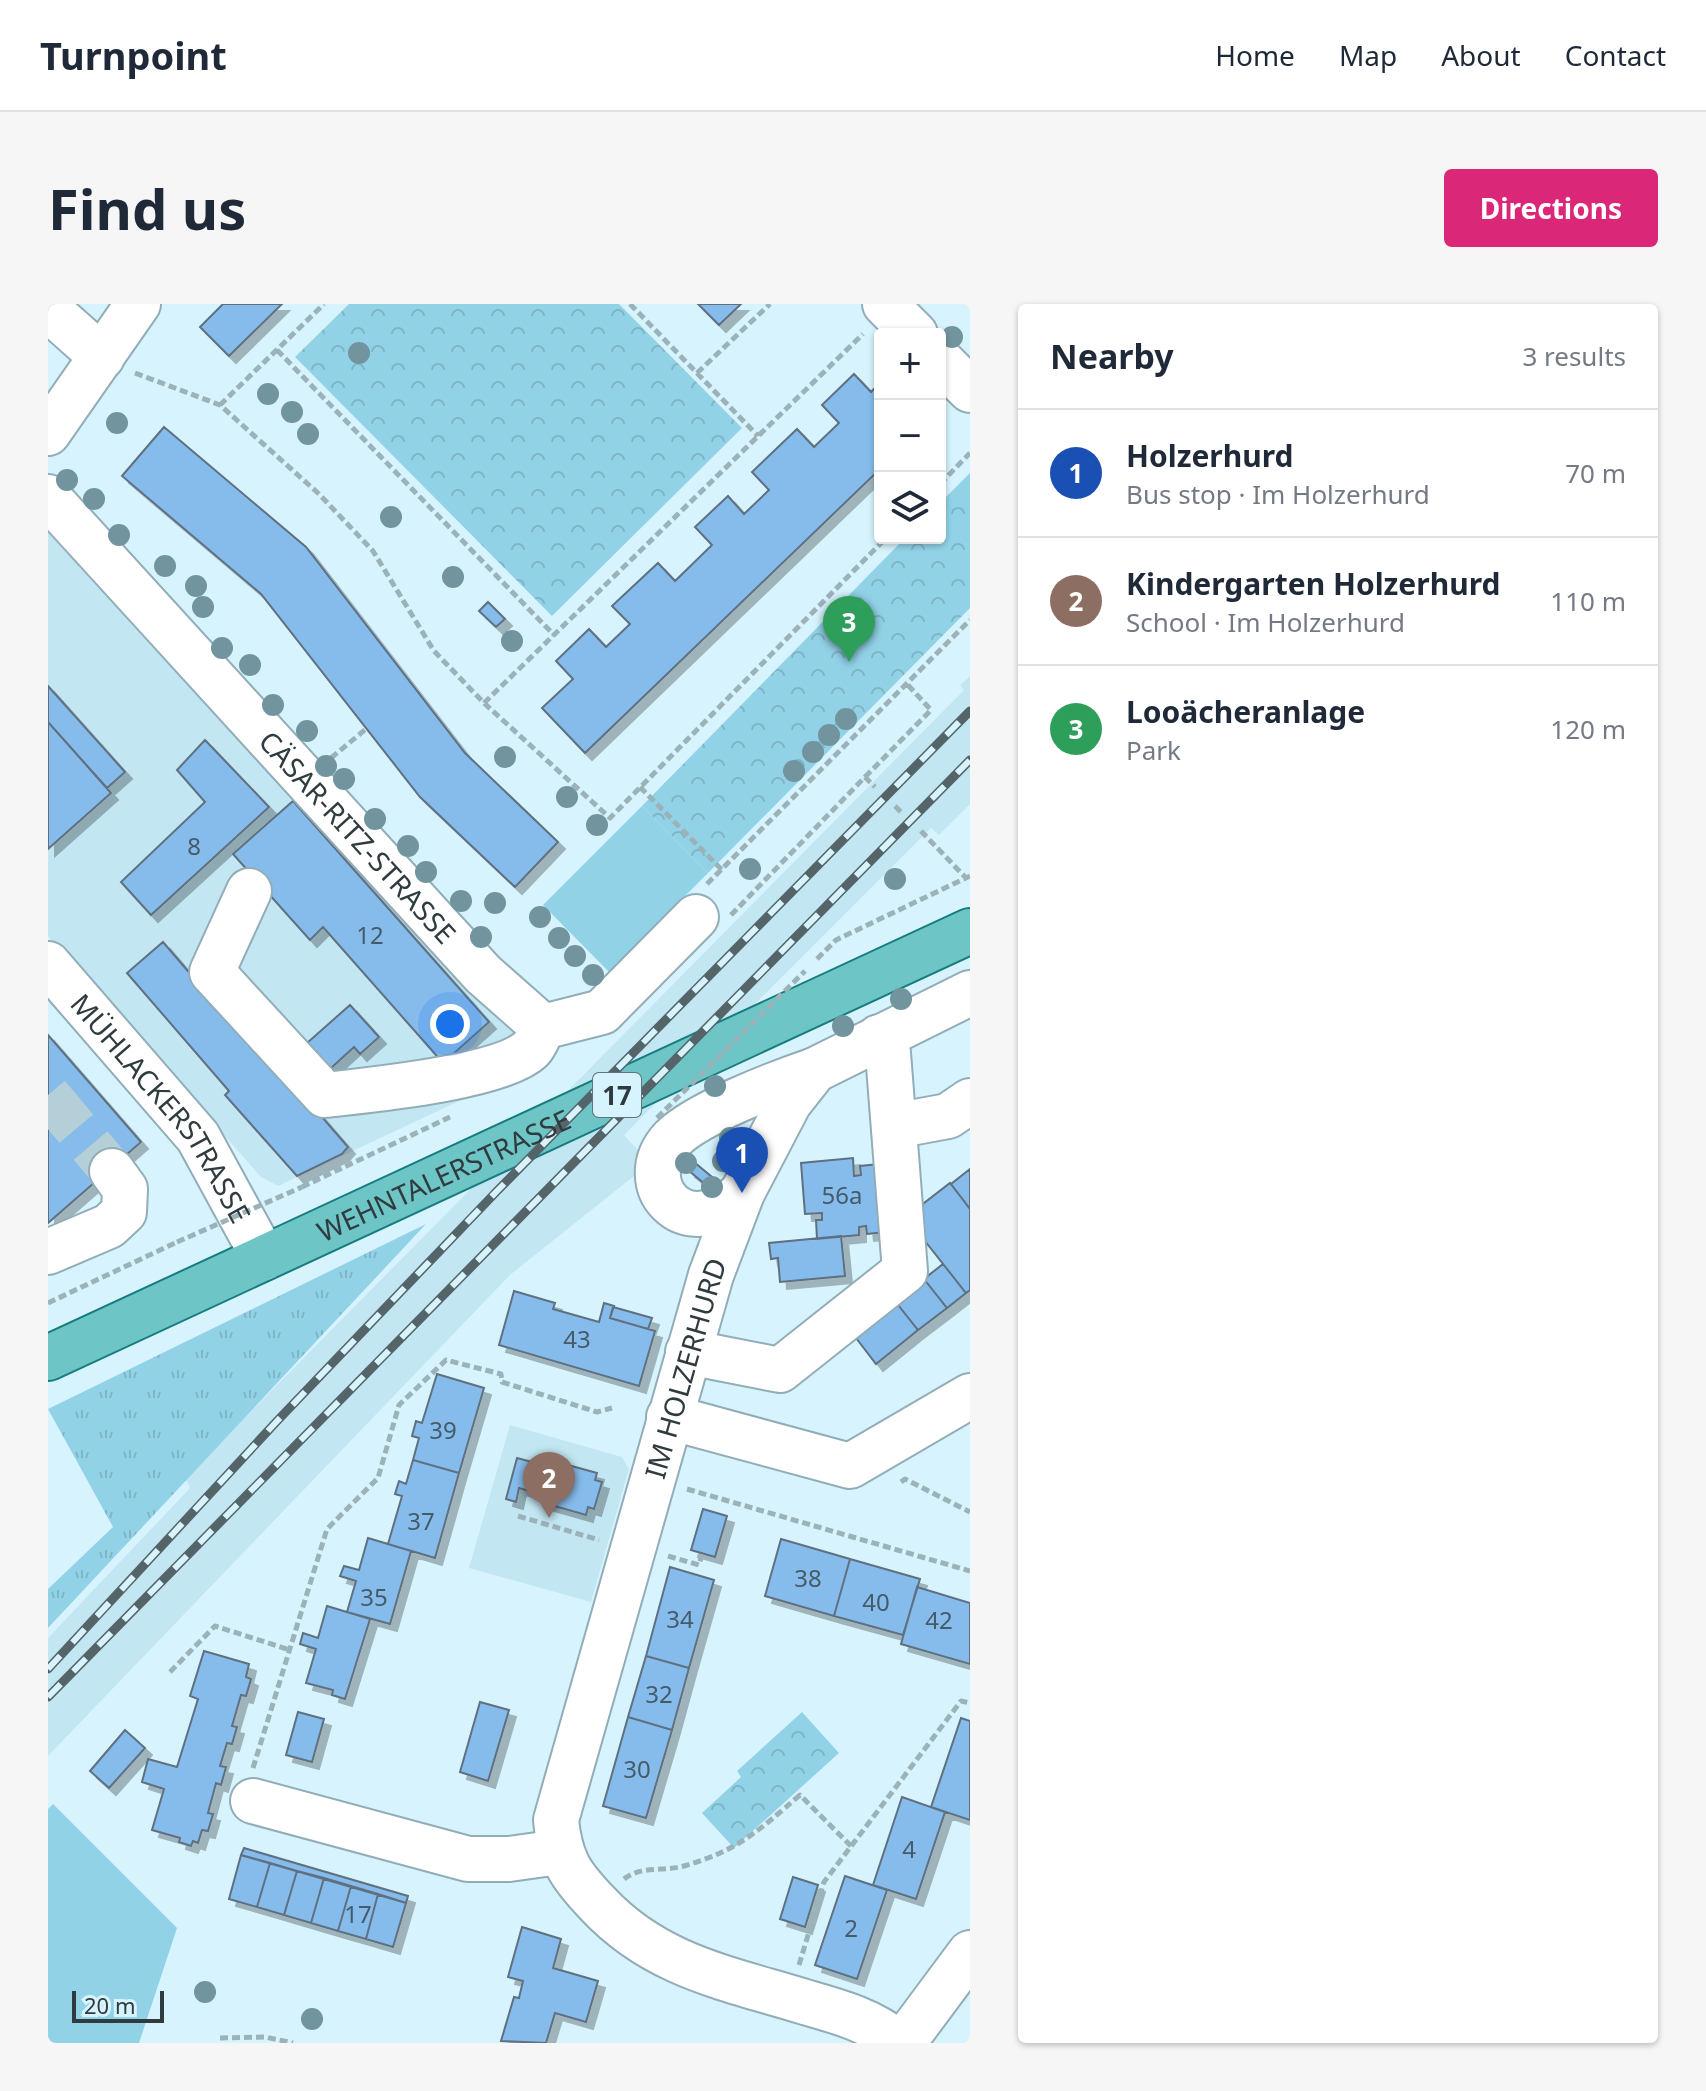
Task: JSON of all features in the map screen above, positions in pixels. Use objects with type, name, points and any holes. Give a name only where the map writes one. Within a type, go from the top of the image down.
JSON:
[{"type":"main road","name":"WEHNTALERSTRASSE","points":[[48,1358],[970,931]]},
{"type":"street","points":[[48,309],[118,331],[48,433]]},
{"type":"street","points":[[946,366],[970,390]]},
{"type":"street","name":"CÄSAR-RITZ-STRASSE","points":[[48,497],[208,693],[483,974],[543,1027]]},
{"type":"street","points":[[249,891],[212,972],[325,1095],[448,1079],[516,1057],[531,1048],[543,1027],[602,1012],[709,920]]},
{"type":"street","name":"MÜHLACKERSTRASSE","points":[[48,964],[198,1137],[264,1258]]},
{"type":"street","name":"IM HOLZERHURD","points":[[559,1852],[556,1820],[688,1352],[722,1241],[742,1193],[789,1103],[815,1070],[970,993]]},
{"type":"street","points":[[688,1352],[780,1370],[905,1271],[888,1053],[879,1037]]},
{"type":"street","points":[[742,1193],[718,1213],[697,1217],[687,1214],[668,1201],[662,1191],[659,1170],[662,1154],[673,1138],[687,1128],[774,1082],[815,1070]]},
{"type":"street","points":[[894,1126],[948,1116],[970,1101]]},
{"type":"street","points":[[48,1252],[109,1226],[124,1212],[125,1189],[112,1171]]},
{"type":"street","points":[[669,1417],[850,1466],[970,1396]]},
{"type":"street","points":[[253,1801],[468,1859],[509,1859],[559,1852],[577,1882],[624,1931],[652,1951],[693,1968],[865,2020],[901,2043],[970,1953]]},
{"type":"path","points":[[220,405],[324,304]]},
{"type":"path","points":[[630,304],[758,436]]},
{"type":"path","points":[[697,373],[770,304]]},
{"type":"path","points":[[484,703],[758,436],[897,315]]},
{"type":"path","points":[[118,331],[220,405],[319,494],[373,551],[434,651],[484,703],[610,818],[880,544]]},
{"type":"path","points":[[277,350],[554,635]]},
{"type":"path","points":[[946,478],[970,453]]},
{"type":"path","points":[[709,920],[707,885],[970,620]]},
{"type":"path","points":[[709,920],[865,777],[931,710],[907,684]]},
{"type":"path","points":[[865,777],[875,787]]},
{"type":"path","points":[[640,787],[722,870]]},
{"type":"path","points":[[895,806],[902,813]]},
{"type":"path","points":[[657,1118],[836,940],[968,877],[921,831]]},
{"type":"path","points":[[48,1303],[302,1187]]},
{"type":"path","points":[[253,1801],[251,1775],[327,1529],[378,1478],[399,1405],[446,1360],[501,1374],[502,1382],[597,1412],[612,1408]]},
{"type":"path","points":[[686,1489],[970,1571]]},
{"type":"path","points":[[518,1516],[612,1544]]},
{"type":"path","points":[[663,1554],[699,1565],[701,1558]]},
{"type":"path","points":[[170,1672],[215,1626],[290,1650]]},
{"type":"path","points":[[796,1978],[824,1882],[961,1701],[970,1703]]},
{"type":"path","points":[[623,1880],[635,1871],[680,1868],[730,1851],[746,1842],[800,1795],[851,1847]]},
{"type":"path","points":[[220,2038],[265,2037],[293,2043]]},
{"type":"shaded area","points":[[48,517],[547,1060],[278,1186],[261,1177],[48,936]]},
{"type":"shaded area","points":[[970,676],[970,804],[939,835],[931,828],[624,1135],[645,1158],[644,1168],[510,1275],[48,1756],[48,1638],[190,1488],[185,1478],[964,690],[960,685]]},
{"type":"shaded area","points":[[510,1425],[622,1457],[629,1469],[591,1602],[469,1568]]},
{"type":"green space","points":[[349,304],[619,304],[742,428],[552,616],[295,357]]},
{"type":"green space","points":[[970,473],[970,608],[708,873],[642,806],[899,544],[946,544],[946,497]]},
{"type":"green space","points":[[642,806],[708,873],[609,972],[543,905]]},
{"type":"green space","points":[[426,1224],[48,1628],[48,1589],[113,1527],[48,1409]]},
{"type":"green space","points":[[802,1712],[839,1753],[734,1848],[702,1813],[741,1777],[737,1771]]},
{"type":"green space","points":[[53,1804],[177,1928],[139,2043],[48,2043],[48,1809]]},
{"type":"building","points":[[223,304],[282,304],[229,356],[200,327]]},
{"type":"building","points":[[698,304],[741,304],[719,325]]},
{"type":"building","points":[[854,374],[871,392],[874,389],[874,475],[585,753],[542,708],[573,679],[556,661],[589,629],[606,647],[630,624],[612,606],[658,563],[675,581],[712,545],[695,527],[728,496],[744,514],[769,490],[752,472],[797,429],[814,447],[839,423],[822,405]]},
{"type":"building","points":[[164,427],[306,547],[465,753],[558,842],[515,887],[420,797],[261,594],[122,476]]},
{"type":"building","points":[[488,602],[505,619],[496,627],[479,611]]},
{"type":"building","points":[[48,686],[125,772],[107,788],[48,722]]},
{"type":"building","points":[[48,722],[111,793],[48,849]]},
{"type":"building","points":[[205,740],[269,807],[151,915],[121,882],[205,802],[177,770]]},
{"type":"building","points":[[293,801],[489,1022],[443,1063],[323,927],[310,940],[233,854]]},
{"type":"building","points":[[163,942],[265,1061],[270,1057],[348,1147],[342,1154],[297,1176],[225,1095],[229,1091],[127,973]]},
{"type":"building","points":[[350,1005],[379,1037],[360,1054],[354,1047],[330,1069],[307,1043]]},
{"type":"building","points":[[48,1035],[141,1142],[48,1223]]},
{"type":"building","points":[[725,1145],[735,1150],[730,1161],[720,1155]]},
{"type":"building","points":[[853,1158],[854,1176],[861,1175],[860,1166],[879,1164],[885,1232],[867,1234],[866,1226],[859,1227],[859,1235],[817,1239],[816,1220],[822,1220],[822,1213],[805,1214],[801,1163]]},
{"type":"building","points":[[694,1162],[712,1177],[706,1185],[688,1170]]},
{"type":"building","points":[[970,1169],[970,1209],[951,1184]]},
{"type":"building","points":[[950,1183],[970,1209],[970,1290],[966,1293],[906,1217]]},
{"type":"building","points":[[841,1236],[845,1276],[780,1282],[778,1258],[771,1259],[769,1243]]},
{"type":"building","points":[[943,1264],[966,1293],[947,1308],[924,1279]]},
{"type":"building","points":[[924,1279],[947,1308],[918,1330],[895,1301]]},
{"type":"building","points":[[514,1291],[555,1303],[553,1309],[599,1322],[604,1303],[614,1306],[610,1318],[655,1331],[639,1386],[499,1345]]},
{"type":"building","points":[[895,1301],[918,1330],[876,1364],[853,1334]]},
{"type":"building","points":[[613,1307],[652,1318],[648,1329],[610,1318]]},
{"type":"building","points":[[437,1374],[484,1388],[459,1473],[413,1460],[419,1438],[412,1436],[416,1421],[422,1423]]},
{"type":"building","points":[[517,1458],[554,1468],[557,1462],[597,1473],[595,1480],[602,1482],[594,1509],[588,1507],[586,1515],[544,1503],[546,1496],[519,1488],[516,1502],[506,1499]]},
{"type":"building","points":[[413,1460],[459,1473],[435,1558],[388,1544],[402,1496],[395,1494],[399,1481],[406,1484]]},
{"type":"building","points":[[703,1509],[727,1516],[715,1557],[691,1550]]},
{"type":"building","points":[[368,1538],[411,1551],[390,1624],[347,1612],[356,1581],[340,1576],[344,1566],[359,1570]]},
{"type":"building","points":[[781,1539],[850,1559],[834,1616],[765,1596]]},
{"type":"building","points":[[850,1559],[920,1579],[903,1635],[834,1616]]},
{"type":"building","points":[[670,1567],[714,1580],[689,1668],[646,1656]]},
{"type":"building","points":[[917,1587],[970,1603],[970,1664],[901,1644]]},
{"type":"building","points":[[327,1606],[370,1619],[345,1699],[332,1695],[333,1690],[306,1683],[316,1649],[300,1644],[303,1633],[318,1638]]},
{"type":"building","points":[[204,1651],[249,1664],[246,1677],[251,1679],[246,1696],[241,1695],[232,1726],[237,1727],[232,1744],[227,1743],[220,1766],[226,1767],[221,1785],[216,1783],[208,1813],[213,1814],[208,1831],[202,1830],[198,1843],[193,1841],[191,1846],[179,1842],[180,1838],[152,1830],[164,1789],[142,1782],[148,1759],[177,1767],[198,1699],[190,1696]]},
{"type":"building","points":[[646,1656],[689,1668],[672,1730],[628,1717]]},
{"type":"building","points":[[480,1702],[509,1710],[488,1781],[460,1772]]},
{"type":"building","points":[[298,1712],[324,1719],[312,1762],[286,1755]]},
{"type":"building","points":[[628,1717],[672,1730],[646,1818],[603,1806]]},
{"type":"building","points":[[961,1718],[970,1721],[970,1820],[931,1807]]},
{"type":"building","points":[[125,1730],[145,1748],[109,1788],[90,1771]]},
{"type":"building","points":[[902,1797],[945,1812],[916,1899],[873,1885]]},
{"type":"building","points":[[244,1848],[408,1896],[406,1903],[241,1855]]},
{"type":"building","points":[[241,1855],[270,1863],[257,1907],[229,1899]]},
{"type":"building","points":[[270,1863],[297,1871],[284,1915],[257,1907]]},
{"type":"building","points":[[297,1871],[324,1878],[311,1923],[284,1915]]},
{"type":"building","points":[[845,1876],[887,1890],[857,1979],[815,1965]]},
{"type":"building","points":[[793,1877],[818,1885],[805,1927],[780,1919]]},
{"type":"building","points":[[324,1878],[351,1886],[338,1931],[311,1923]]},
{"type":"building","points":[[351,1886],[378,1894],[366,1939],[338,1931]]},
{"type":"building","points":[[378,1894],[406,1903],[393,1947],[366,1939]]},
{"type":"building","points":[[522,1927],[561,1939],[553,1968],[598,1981],[586,2022],[555,2013],[546,2043],[501,2041],[514,1997],[519,1998],[523,1981],[508,1977]]},
{"type":"tunnel","points":[[48,1095],[112,1171]]},
{"type":"railway","points":[[48,1669],[278,1420],[498,1190],[970,711]]},
{"type":"railway","points":[[48,1697],[970,760]]},
{"type":"place","name":"Looächeranlage","points":[[849,662]]},
{"type":"place","name":"Holzerhurd","points":[[742,1193]]},
{"type":"place","name":"Kindergarten Holzerhurd","points":[[549,1518]]}]
